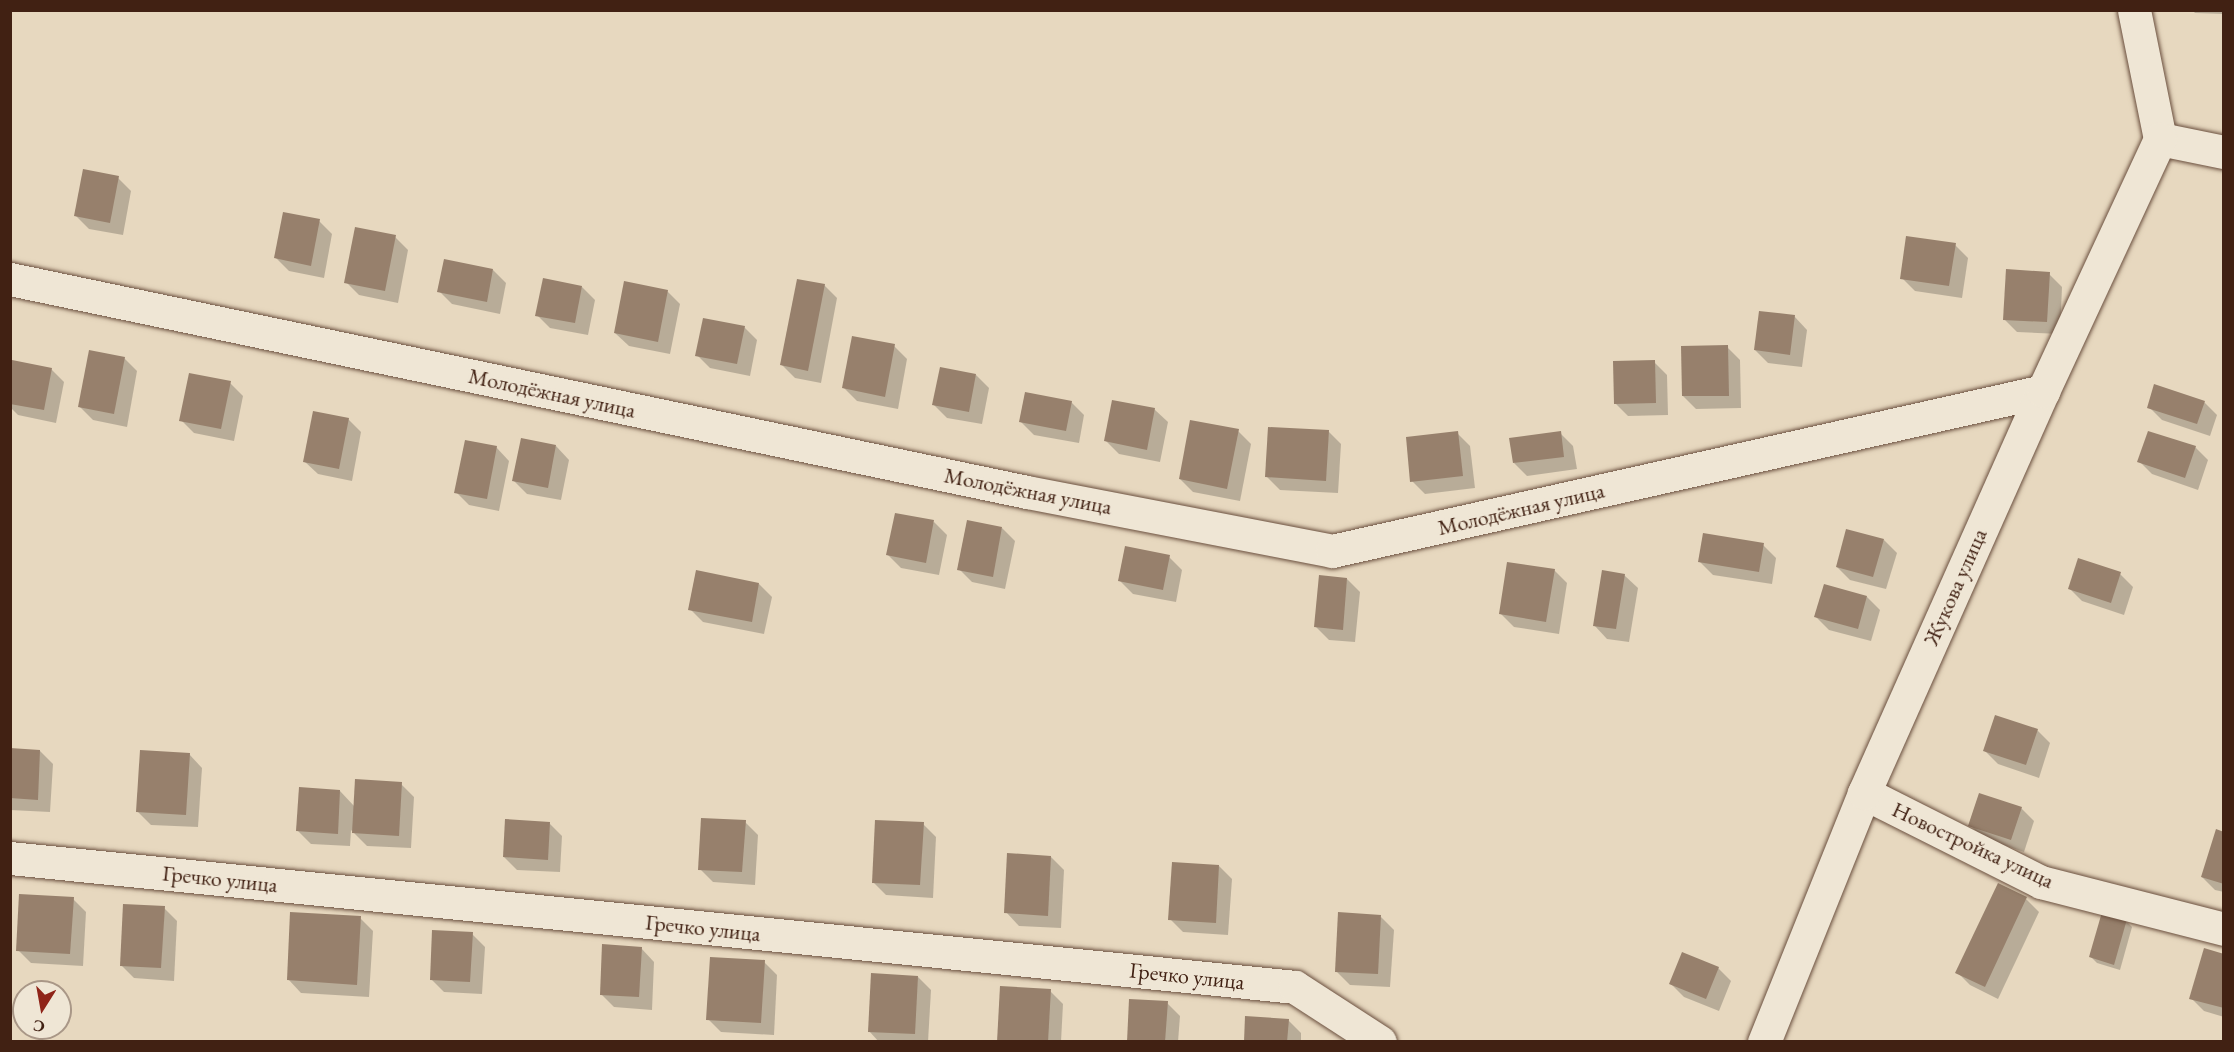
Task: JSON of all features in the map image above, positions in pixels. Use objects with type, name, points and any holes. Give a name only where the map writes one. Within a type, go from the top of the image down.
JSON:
[{"type":"street","points":[[2134,10],[2160,139],[2223,152]]},
{"type":"street","name":"Жукова улица","points":[[1764,1041],[1863,793],[2043,391],[2160,139]]},
{"type":"street","name":"Молодёжная улица","points":[[10,279],[1027,492],[1332,551],[2043,391]]},
{"type":"street","name":"Новостройка улица","points":[[1863,793],[2041,882],[2223,929]]},
{"type":"street","name":"Гречко улица","points":[[10,858],[1295,987],[1380,1041]]},
{"type":"building","points":[[83,169],[119,176],[110,223],[74,216]]},
{"type":"building","points":[[283,212],[320,219],[311,266],[274,258]]},
{"type":"building","points":[[355,227],[396,235],[385,291],[344,283]]},
{"type":"building","points":[[1906,236],[1956,243],[1949,286],[1900,279]]},
{"type":"building","points":[[444,259],[493,269],[487,302],[437,292]]},
{"type":"building","points":[[2006,269],[2050,272],[2047,322],[2003,320]]},
{"type":"building","points":[[543,278],[582,286],[575,323],[535,316]]},
{"type":"building","points":[[797,279],[825,284],[808,371],[780,365]]},
{"type":"building","points":[[624,281],[668,290],[658,342],[614,333]]},
{"type":"building","points":[[1759,311],[1795,315],[1790,355],[1754,350]]},
{"type":"building","points":[[703,318],[745,326],[737,364],[695,356]]},
{"type":"building","points":[[852,336],[895,344],[885,397],[842,388]]},
{"type":"building","points":[[1728,345],[1729,396],[1682,396],[1681,346]]},
{"type":"building","points":[[89,350],[125,357],[114,414],[78,407]]},
{"type":"building","points":[[12,360],[52,368],[44,410],[10,404]]},
{"type":"building","points":[[1655,360],[1656,403],[1614,404],[1613,361]]},
{"type":"building","points":[[940,367],[976,374],[969,412],[932,405]]},
{"type":"building","points":[[189,373],[231,381],[221,429],[179,421]]},
{"type":"building","points":[[2154,384],[2205,401],[2197,424],[2147,408]]},
{"type":"building","points":[[1025,392],[1072,401],[1066,431],[1019,422]]},
{"type":"building","points":[[1112,400],[1155,408],[1147,450],[1104,441]]},
{"type":"building","points":[[313,411],[349,418],[339,469],[303,462]]},
{"type":"building","points":[[1190,420],[1239,429],[1227,489],[1179,479]]},
{"type":"building","points":[[1268,427],[1329,430],[1326,481],[1265,477]]},
{"type":"building","points":[[1458,431],[1463,476],[1410,482],[1406,437]]},
{"type":"building","points":[[1561,431],[1564,457],[1513,463],[1509,438]]},
{"type":"building","points":[[2148,431],[2196,446],[2185,478],[2137,462]]},
{"type":"building","points":[[521,438],[556,445],[548,488],[512,481]]},
{"type":"building","points":[[465,440],[497,446],[487,499],[454,493]]},
{"type":"building","points":[[895,513],[934,520],[926,563],[886,555]]},
{"type":"building","points":[[967,520],[1002,527],[993,577],[957,570]]},
{"type":"building","points":[[1846,529],[1884,539],[1873,577],[1836,567]]},
{"type":"building","points":[[1703,533],[1764,543],[1759,572],[1698,562]]},
{"type":"building","points":[[1125,546],[1170,555],[1163,590],[1118,581]]},
{"type":"building","points":[[2078,558],[2121,572],[2111,603],[2068,589]]},
{"type":"building","points":[[1507,562],[1555,569],[1546,622],[1499,614]]},
{"type":"building","points":[[696,570],[759,583],[752,622],[688,610]]},
{"type":"building","points":[[1602,570],[1625,574],[1616,629],[1593,626]]},
{"type":"building","points":[[1319,575],[1347,578],[1343,630],[1314,627]]},
{"type":"building","points":[[1824,584],[1867,596],[1858,629],[1814,617]]},
{"type":"building","points":[[1995,715],[2038,729],[2026,765],[1983,751]]},
{"type":"building","points":[[10,748],[40,750],[38,800],[10,798]]},
{"type":"building","points":[[140,750],[190,753],[186,815],[136,812]]},
{"type":"building","points":[[355,779],[402,782],[399,836],[352,833]]},
{"type":"building","points":[[299,787],[340,790],[338,834],[296,831]]},
{"type":"building","points":[[1979,793],[2022,807],[2011,840],[1968,826]]},
{"type":"building","points":[[701,818],[746,820],[742,872],[698,870]]},
{"type":"building","points":[[505,819],[550,822],[548,860],[503,857]]},
{"type":"building","points":[[875,820],[924,822],[920,885],[872,883]]},
{"type":"building","points":[[2216,829],[2224,832],[2224,884],[2201,877]]},
{"type":"building","points":[[1007,853],[1051,856],[1048,916],[1004,913]]},
{"type":"building","points":[[1172,862],[1219,865],[1216,923],[1168,920]]},
{"type":"building","points":[[1998,883],[2027,897],[1985,987],[1955,973]]},
{"type":"building","points":[[19,894],[74,897],[70,954],[16,951]]},
{"type":"building","points":[[123,904],[165,906],[161,968],[120,966]]},
{"type":"building","points":[[290,912],[361,916],[357,985],[287,980]]},
{"type":"building","points":[[1338,912],[1381,915],[1378,974],[1335,972]]},
{"type":"building","points":[[2102,912],[2127,919],[2114,965],[2089,957]]},
{"type":"building","points":[[432,930],[473,932],[470,982],[430,980]]},
{"type":"building","points":[[602,944],[642,947],[639,997],[600,995]]},
{"type":"building","points":[[2204,948],[2224,954],[2224,1008],[2189,999]]},
{"type":"building","points":[[1682,952],[1719,967],[1706,999],[1669,984]]},
{"type":"building","points":[[710,957],[765,960],[761,1023],[706,1020]]},
{"type":"building","points":[[871,973],[918,976],[915,1034],[868,1032]]},
{"type":"building","points":[[1000,986],[1051,989],[1048,1042],[997,1042]]},
{"type":"building","points":[[1129,999],[1168,1001],[1165,1042],[1127,1042]]},
{"type":"building","points":[[1245,1016],[1289,1019],[1287,1042],[1244,1042]]}]
